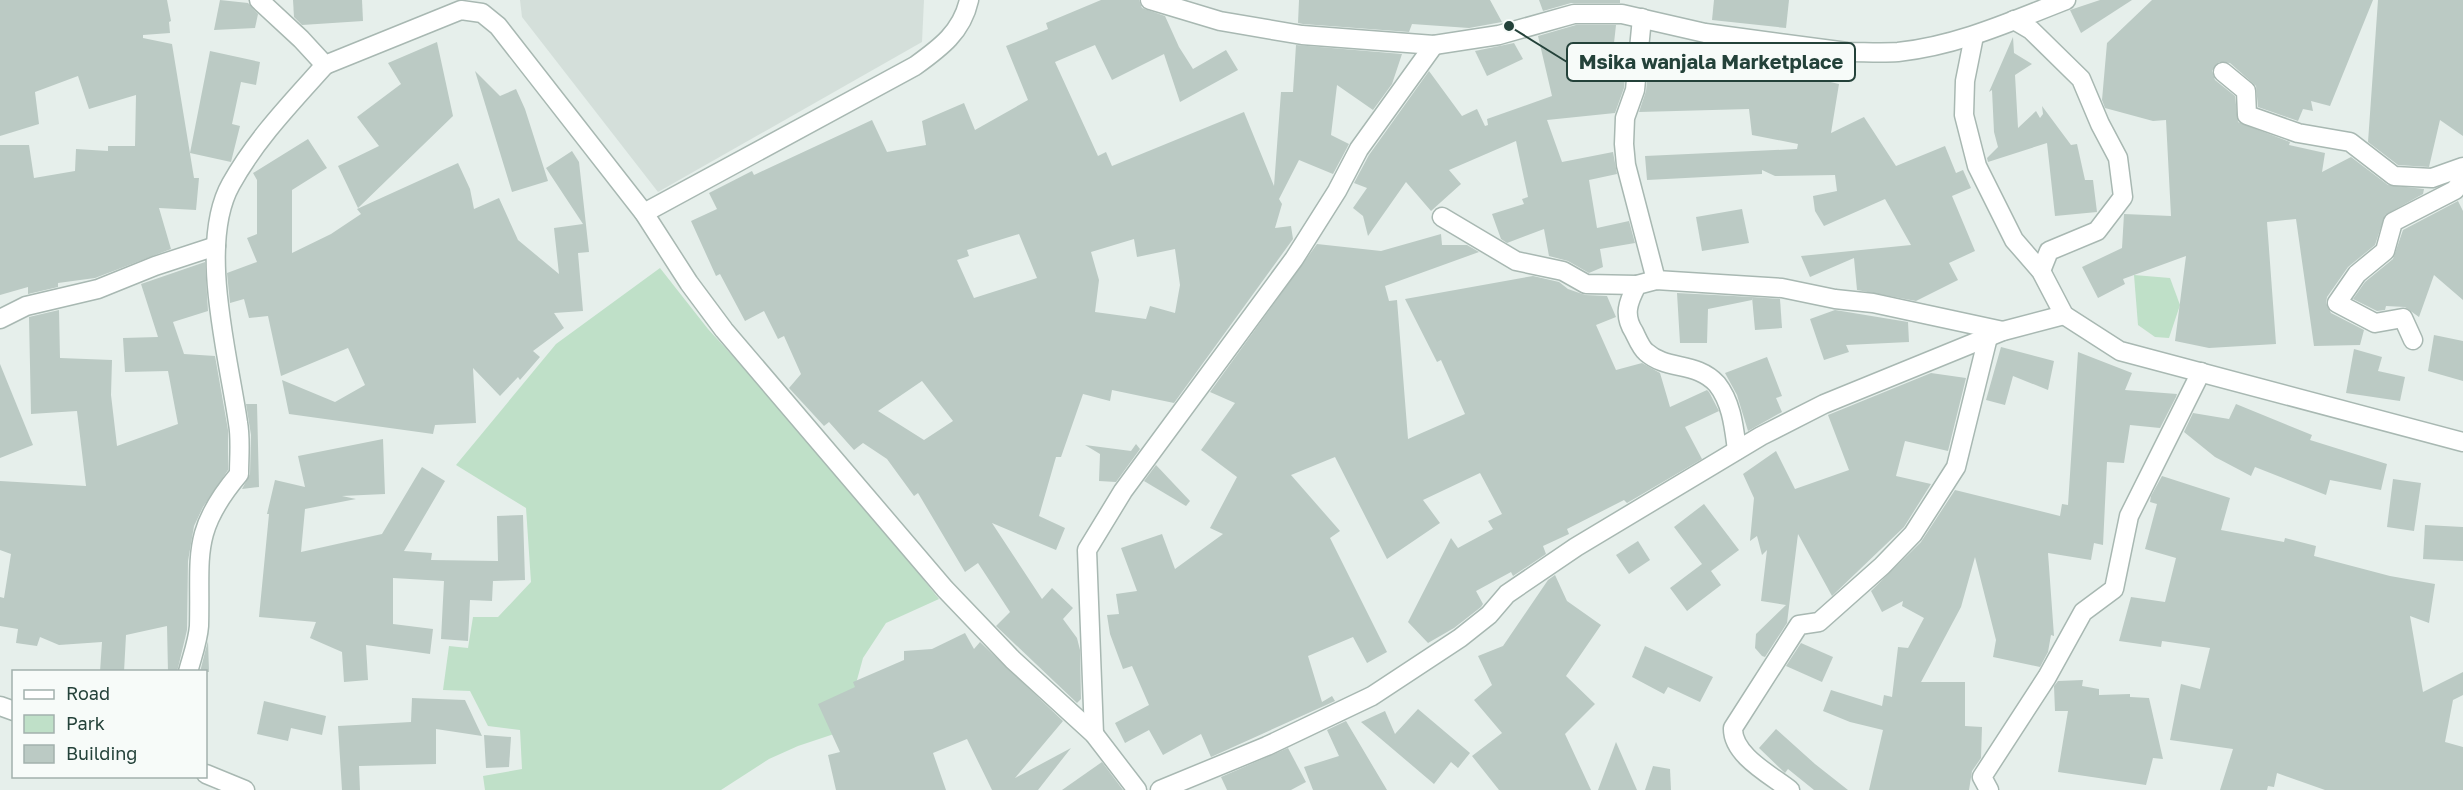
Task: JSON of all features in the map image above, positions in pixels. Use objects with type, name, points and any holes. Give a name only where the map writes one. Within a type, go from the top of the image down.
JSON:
[{"type":"street","points":[[259,0],[325,65]]},
{"type":"street","points":[[644,213],[915,66],[944,45],[962,22],[969,0]]},
{"type":"street","points":[[1150,0],[1220,21],[1302,35],[1434,45],[1499,35],[1574,14],[1622,14],[1705,33],[1847,52],[1898,52],[1974,36],[2066,0]]},
{"type":"street","points":[[189,670],[199,629],[197,568],[202,533],[223,493],[239,474],[239,426],[221,327],[216,246],[220,211],[230,185],[268,128],[325,65],[461,10],[482,14],[498,26],[644,213],[689,283],[724,330],[930,572],[1013,660],[1094,734],[1137,790]]},
{"type":"street","points":[[1642,18],[1635,90],[1625,118],[1624,144],[1626,165],[1656,280]]},
{"type":"street","points":[[2014,20],[2031,30],[2081,79],[2118,158],[2123,197],[2097,231],[2049,251],[2041,271]]},
{"type":"street","points":[[1974,36],[1965,81],[1964,115],[1977,166],[2014,240],[2041,271],[2064,315],[2120,351],[2463,442]]},
{"type":"street","points":[[1094,734],[1087,550],[1123,491],[1198,392],[1247,318],[1294,259],[1337,191],[1359,149],[1434,45]]},
{"type":"street","points":[[2223,72],[2246,91],[2247,115],[2298,133],[2350,142],[2394,176],[2432,178],[2463,167]]},
{"type":"street","points":[[2413,340],[2403,318],[2374,323],[2337,303],[2357,274],[2385,251],[2393,222],[2455,190],[2463,179]]},
{"type":"street","points":[[1442,216],[1516,261],[1563,271],[1586,284],[1637,285],[1656,280],[1782,288],[1834,299],[1873,303],[1995,334]]},
{"type":"street","points":[[0,319],[26,306],[98,289],[216,246]]},
{"type":"street","points":[[1637,285],[1628,301],[1627,321],[1646,352],[1671,364],[1693,367],[1717,385],[1733,418],[1737,450]]},
{"type":"street","points":[[1160,790],[1267,746],[1372,696],[1460,638],[1489,615],[1507,594],[1557,559],[1737,450],[1824,404],[1995,334],[2064,315]]},
{"type":"street","points":[[1790,790],[1739,749],[1733,739],[1733,729],[1799,625],[1818,622],[1913,534],[1956,467],[1995,334]]},
{"type":"street","points":[[1989,790],[1982,777],[2047,677],[2083,612],[2114,589],[2129,516],[2200,372]]},
{"type":"street","points":[[207,774],[245,790]]},
{"type":"shaded area","points":[[520,0],[924,0],[922,42],[658,192],[522,17]]},
{"type":"green space","points":[[660,268],[708,329],[822,453],[939,599],[886,623],[863,658],[843,731],[798,746],[769,759],[721,790],[485,790],[483,776],[522,769],[520,730],[488,726],[470,691],[443,690],[449,646],[468,648],[473,617],[498,617],[531,582],[526,508],[456,465],[556,344]]},
{"type":"green space","points":[[2134,275],[2170,278],[2180,305],[2169,338],[2155,337],[2138,325]]},
{"type":"building","points":[[0,0],[167,0],[171,21],[169,22],[170,33],[143,35],[143,38],[172,44],[194,178],[199,178],[196,210],[159,208],[171,249],[95,278],[58,283],[58,287],[28,294],[28,287],[0,295],[0,145],[29,145],[34,178],[75,171],[76,149],[108,151],[108,146],[135,146],[136,95],[89,109],[78,76],[35,92],[39,124],[0,136]]},
{"type":"building","points":[[220,0],[248,3],[258,14],[255,28],[214,30]]},
{"type":"building","points":[[293,0],[362,0],[363,21],[302,25],[294,17]]},
{"type":"building","points":[[1101,0],[1139,0],[1142,8],[1165,16],[1179,47],[1193,69],[1226,50],[1238,70],[1180,102],[1164,54],[1112,80],[1095,45],[1055,62],[1098,156],[1106,152],[1112,166],[1244,112],[1274,186],[1281,92],[1293,92],[1296,45],[1402,54],[1392,84],[1373,110],[1337,85],[1331,135],[1349,144],[1333,174],[1299,160],[1279,199],[1282,204],[1275,228],[1291,226],[1293,239],[1174,403],[1112,390],[1110,401],[1083,394],[1061,457],[1056,457],[1039,516],[1065,528],[1056,550],[992,523],[1042,599],[1052,588],[1073,608],[1063,619],[1077,638],[1080,650],[1081,699],[1077,703],[996,626],[1010,612],[978,563],[965,572],[918,493],[914,496],[887,459],[863,443],[854,450],[829,422],[824,426],[789,388],[801,374],[784,336],[778,339],[764,311],[745,321],[720,274],[716,276],[691,221],[717,209],[709,193],[752,171],[754,175],[872,120],[887,152],[926,145],[922,121],[964,103],[975,130],[1028,100],[1006,46],[1048,29],[1046,23]],"holes":[[[1019,234],[1037,278],[974,298],[957,260],[969,256],[967,250]],[[1134,239],[1137,257],[1175,249],[1180,285],[1175,313],[1150,306],[1146,319],[1095,312],[1099,280],[1091,252]],[[922,381],[953,421],[924,440],[878,411]]]},
{"type":"building","points":[[1299,0],[1490,0],[1502,22],[1469,28],[1412,24],[1409,32],[1303,24],[1298,23]]},
{"type":"building","points":[[1539,0],[1620,0],[1620,3],[1571,3],[1543,11]]},
{"type":"building","points":[[1714,0],[1789,0],[1786,28],[1712,20]]},
{"type":"building","points":[[2100,0],[2132,0],[2081,33],[2070,10]]},
{"type":"building","points":[[2152,0],[2373,0],[2330,106],[2311,101],[2313,111],[2303,109],[2298,121],[2258,107],[2256,86],[2230,63],[2219,62],[2212,71],[2215,80],[2235,96],[2238,122],[2290,142],[2289,145],[2325,153],[2322,172],[2351,157],[2388,185],[2424,189],[2423,194],[2385,215],[2375,245],[2348,267],[2327,297],[2326,303],[2331,313],[2364,330],[2360,345],[2314,346],[2296,219],[2267,222],[2276,344],[2209,348],[2175,341],[2186,256],[2123,279],[2125,284],[2098,298],[2082,267],[2122,248],[2124,214],[2171,216],[2166,120],[2153,121],[2105,108],[2102,100],[2107,43]]},
{"type":"building","points":[[2378,0],[2463,0],[2463,136],[2440,120],[2429,167],[2398,165],[2368,142]]},
{"type":"building","points":[[1576,25],[1616,25],[1614,43],[1592,53],[1627,53],[1624,88],[1615,113],[1547,120],[1562,162],[1613,152],[1617,174],[1589,180],[1597,228],[1629,221],[1635,243],[1600,249],[1603,267],[1589,273],[1568,261],[1549,256],[1544,229],[1507,243],[1501,239],[1492,214],[1524,204],[1522,199],[1528,197],[1516,141],[1449,170],[1461,184],[1431,211],[1406,182],[1368,236],[1363,216],[1353,208],[1367,188],[1354,183],[1369,155],[1429,71],[1462,116],[1477,109],[1485,126],[1488,125],[1487,119],[1552,96],[1538,36]]},
{"type":"building","points":[[2013,37],[2014,53],[2032,64],[2015,75],[2018,128],[2036,111],[2040,118],[2043,114],[2042,106],[2071,145],[2077,144],[2085,180],[2093,180],[2097,212],[2055,216],[2047,143],[1988,162],[1987,158],[1998,147],[1994,132],[1992,90],[1989,92]]},
{"type":"building","points":[[437,42],[453,116],[358,208],[338,166],[379,146],[357,117],[401,84],[388,63]]},
{"type":"building","points":[[1514,43],[1523,59],[1487,76],[1475,51]]},
{"type":"building","points":[[210,51],[260,62],[256,85],[241,82],[232,124],[240,126],[231,162],[190,153]]},
{"type":"building","points":[[1650,52],[1681,52],[1681,65],[1741,79],[1744,62],[1839,84],[1831,133],[1864,117],[1896,166],[1945,146],[1956,173],[1963,170],[1971,188],[1952,196],[1975,251],[1949,263],[1958,280],[1916,301],[1857,290],[1854,258],[1810,277],[1801,256],[1911,245],[1885,199],[1824,226],[1815,211],[1813,196],[1837,191],[1835,175],[1775,176],[1762,170],[1762,174],[1647,180],[1645,156],[1797,149],[1798,144],[1752,135],[1749,109],[1639,112],[1646,91]]},
{"type":"building","points":[[475,71],[500,96],[516,89],[525,109],[548,181],[512,192]]},
{"type":"building","points":[[308,139],[327,168],[292,190],[292,253],[331,234],[361,214],[357,209],[458,163],[470,189],[474,209],[499,198],[518,240],[559,274],[554,228],[583,224],[546,168],[572,151],[579,162],[589,252],[578,253],[583,311],[554,313],[564,328],[533,351],[540,357],[520,380],[518,377],[500,396],[473,368],[476,423],[435,425],[433,434],[289,414],[282,380],[335,402],[365,385],[348,348],[281,376],[268,316],[249,318],[244,299],[230,303],[227,273],[257,262],[247,238],[257,234],[257,180],[253,173]]},
{"type":"building","points":[[2458,201],[2463,211],[2463,300],[2434,275],[2419,317],[2405,307],[2386,306],[2385,310],[2377,311],[2353,299],[2365,282],[2393,259],[2403,230]]},
{"type":"building","points":[[1742,209],[1749,243],[1702,251],[1696,217]]},
{"type":"building","points":[[1441,234],[1442,245],[1467,245],[1479,252],[1385,286],[1389,301],[1397,300],[1408,439],[1465,414],[1441,360],[1437,362],[1405,299],[1533,276],[1559,282],[1568,289],[1585,295],[1607,296],[1616,317],[1596,325],[1616,370],[1642,363],[1660,373],[1670,407],[1707,390],[1709,392],[1719,411],[1685,427],[1702,459],[1627,503],[1624,500],[1567,529],[1569,534],[1543,546],[1546,554],[1513,576],[1511,572],[1476,591],[1483,604],[1481,607],[1454,628],[1428,643],[1408,622],[1451,538],[1458,548],[1493,529],[1488,521],[1502,514],[1480,473],[1423,500],[1440,523],[1387,559],[1335,457],[1291,475],[1340,531],[1330,538],[1387,652],[1367,663],[1353,637],[1308,656],[1322,702],[1332,696],[1335,701],[1211,757],[1201,734],[1163,755],[1149,730],[1125,743],[1115,723],[1149,705],[1132,666],[1123,669],[1110,634],[1107,615],[1119,614],[1116,594],[1137,591],[1121,548],[1162,534],[1175,569],[1223,534],[1210,528],[1237,477],[1201,450],[1235,403],[1210,392],[1317,244],[1381,251]]},
{"type":"building","points":[[205,262],[208,311],[173,322],[184,354],[215,356],[228,430],[228,470],[203,507],[194,526],[188,561],[187,630],[177,670],[168,670],[167,626],[126,635],[124,670],[100,670],[102,642],[59,645],[40,637],[37,646],[16,643],[18,629],[0,626],[0,597],[4,598],[11,554],[0,550],[0,481],[86,486],[77,411],[31,414],[29,317],[59,310],[60,358],[112,360],[111,395],[117,446],[178,424],[168,371],[125,372],[123,338],[158,337],[141,284]]},
{"type":"building","points":[[1677,293],[1752,297],[1752,300],[1708,309],[1707,343],[1680,343]]},
{"type":"building","points":[[1752,297],[1780,299],[1782,328],[1755,330]]},
{"type":"building","points":[[1835,310],[1908,322],[1909,342],[1846,345],[1849,352],[1824,360],[1810,319]]},
{"type":"building","points":[[2434,335],[2463,341],[2463,381],[2428,371]]},
{"type":"building","points":[[2001,347],[2054,361],[2048,390],[2013,376],[2005,405],[1986,400]]},
{"type":"building","points":[[2354,349],[2382,357],[2378,371],[2405,377],[2400,401],[2346,393]]},
{"type":"building","points":[[2078,352],[2132,373],[2125,390],[2177,394],[2176,397],[2160,428],[2130,425],[2124,463],[2107,462],[2103,545],[2094,543],[2091,560],[2048,553],[2054,636],[2051,635],[2048,652],[2040,667],[1993,657],[1996,640],[1975,557],[1961,607],[1921,682],[1965,682],[1965,726],[1982,727],[1981,758],[1972,771],[1969,790],[1869,790],[1883,730],[1850,722],[1823,711],[1831,690],[1882,706],[1884,695],[1892,697],[1898,647],[1908,648],[1924,618],[1902,606],[1903,601],[1882,612],[1871,591],[1921,542],[1955,490],[2060,516],[2062,504],[2068,505]]},
{"type":"building","points":[[1767,357],[1782,396],[1776,398],[1782,412],[1748,431],[1737,395],[1725,373]]},
{"type":"building","points":[[0,364],[33,445],[0,458]]},
{"type":"building","points":[[1931,373],[1966,378],[1948,451],[1905,441],[1896,476],[1931,484],[1904,527],[1832,596],[1798,534],[1787,623],[1765,657],[1762,656],[1755,648],[1756,634],[1786,605],[1761,601],[1767,550],[1762,555],[1757,536],[1750,541],[1754,498],[1743,474],[1776,451],[1795,489],[1849,470],[1828,415]]},
{"type":"building","points":[[246,404],[257,404],[259,487],[242,489],[250,474],[251,435]]},
{"type":"building","points":[[2236,404],[2312,435],[2310,440],[2387,464],[2381,490],[2330,480],[2326,495],[2255,467],[2251,476],[2215,457],[2184,432],[2193,413],[2229,419]]},
{"type":"building","points":[[383,439],[385,494],[342,496],[356,499],[305,509],[301,552],[382,534],[422,467],[445,481],[404,551],[432,553],[431,560],[498,561],[497,516],[523,515],[525,580],[493,581],[492,601],[470,600],[468,641],[441,639],[444,581],[393,578],[393,624],[433,629],[430,654],[366,645],[368,680],[344,682],[342,652],[310,638],[316,622],[259,617],[269,514],[267,514],[275,480],[305,487],[298,456]]},
{"type":"building","points":[[1136,444],[1140,449],[1116,482],[1099,481],[1100,454],[1085,445],[1131,451]]},
{"type":"building","points":[[1156,465],[1190,501],[1186,506],[1144,481]]},
{"type":"building","points":[[2162,476],[2230,498],[2221,530],[2284,542],[2285,538],[2316,546],[2314,556],[2390,576],[2435,584],[2429,623],[2410,616],[2423,692],[2463,672],[2463,695],[2453,700],[2445,742],[2463,747],[2463,790],[2325,790],[2277,773],[2274,787],[2268,786],[2267,790],[2220,790],[2233,749],[2170,740],[2181,684],[2200,689],[2210,648],[2162,641],[2161,647],[2119,641],[2131,597],[2165,602],[2176,558],[2145,549],[2157,504],[2150,502],[2151,496]]},
{"type":"building","points":[[2393,479],[2421,483],[2414,531],[2387,527]]},
{"type":"building","points":[[1704,504],[1739,550],[1711,571],[1721,585],[1687,611],[1670,588],[1702,564],[1674,527]]},
{"type":"building","points":[[2425,525],[2463,527],[2463,561],[2423,559]]},
{"type":"building","points":[[1638,541],[1650,560],[1629,574],[1616,555]]},
{"type":"building","points":[[1555,575],[1567,601],[1601,625],[1566,676],[1595,704],[1565,734],[1591,790],[1499,790],[1472,756],[1502,733],[1474,700],[1492,685],[1478,656],[1503,646],[1548,580]]},
{"type":"building","points":[[965,633],[974,649],[980,642],[1063,721],[1015,778],[1071,748],[1038,790],[992,790],[967,739],[933,753],[946,790],[836,790],[828,755],[840,752],[818,704],[855,687],[853,682],[904,660],[904,651],[932,649]]},
{"type":"building","points":[[208,641],[209,672],[200,670]]},
{"type":"building","points":[[1801,643],[1833,657],[1822,682],[1786,666]]},
{"type":"building","points":[[1645,646],[1713,677],[1700,702],[1668,687],[1664,694],[1632,677]]},
{"type":"building","points":[[2083,680],[2082,686],[2099,689],[2099,695],[2130,694],[2130,697],[2149,698],[2163,759],[2153,758],[2146,785],[2058,772],[2068,711],[2055,711],[2054,686],[2058,681]]},
{"type":"building","points":[[412,698],[465,700],[482,736],[436,729],[436,764],[359,766],[360,790],[342,790],[338,726],[411,722]]},
{"type":"building","points":[[264,701],[326,716],[322,735],[291,728],[288,741],[257,734]]},
{"type":"building","points":[[1418,709],[1470,753],[1458,768],[1451,762],[1434,784],[1361,722],[1385,711],[1395,734]]},
{"type":"building","points":[[1346,721],[1387,790],[1313,790],[1304,767],[1339,756],[1327,730]]},
{"type":"building","points":[[1776,729],[1848,790],[1814,790],[1788,769],[1785,773],[1759,748]]},
{"type":"building","points":[[484,735],[511,737],[509,767],[486,768]]},
{"type":"building","points":[[1616,742],[1637,790],[1598,790]]},
{"type":"building","points":[[1288,748],[1306,782],[1291,790],[1227,790],[1221,777]]},
{"type":"building","points":[[1102,762],[1123,790],[1062,790]]},
{"type":"building","points":[[1653,766],[1670,769],[1671,790],[1645,790]]},
{"type":"place","name":"Msika wanjala Marketplace","points":[[1509,26]]}]
